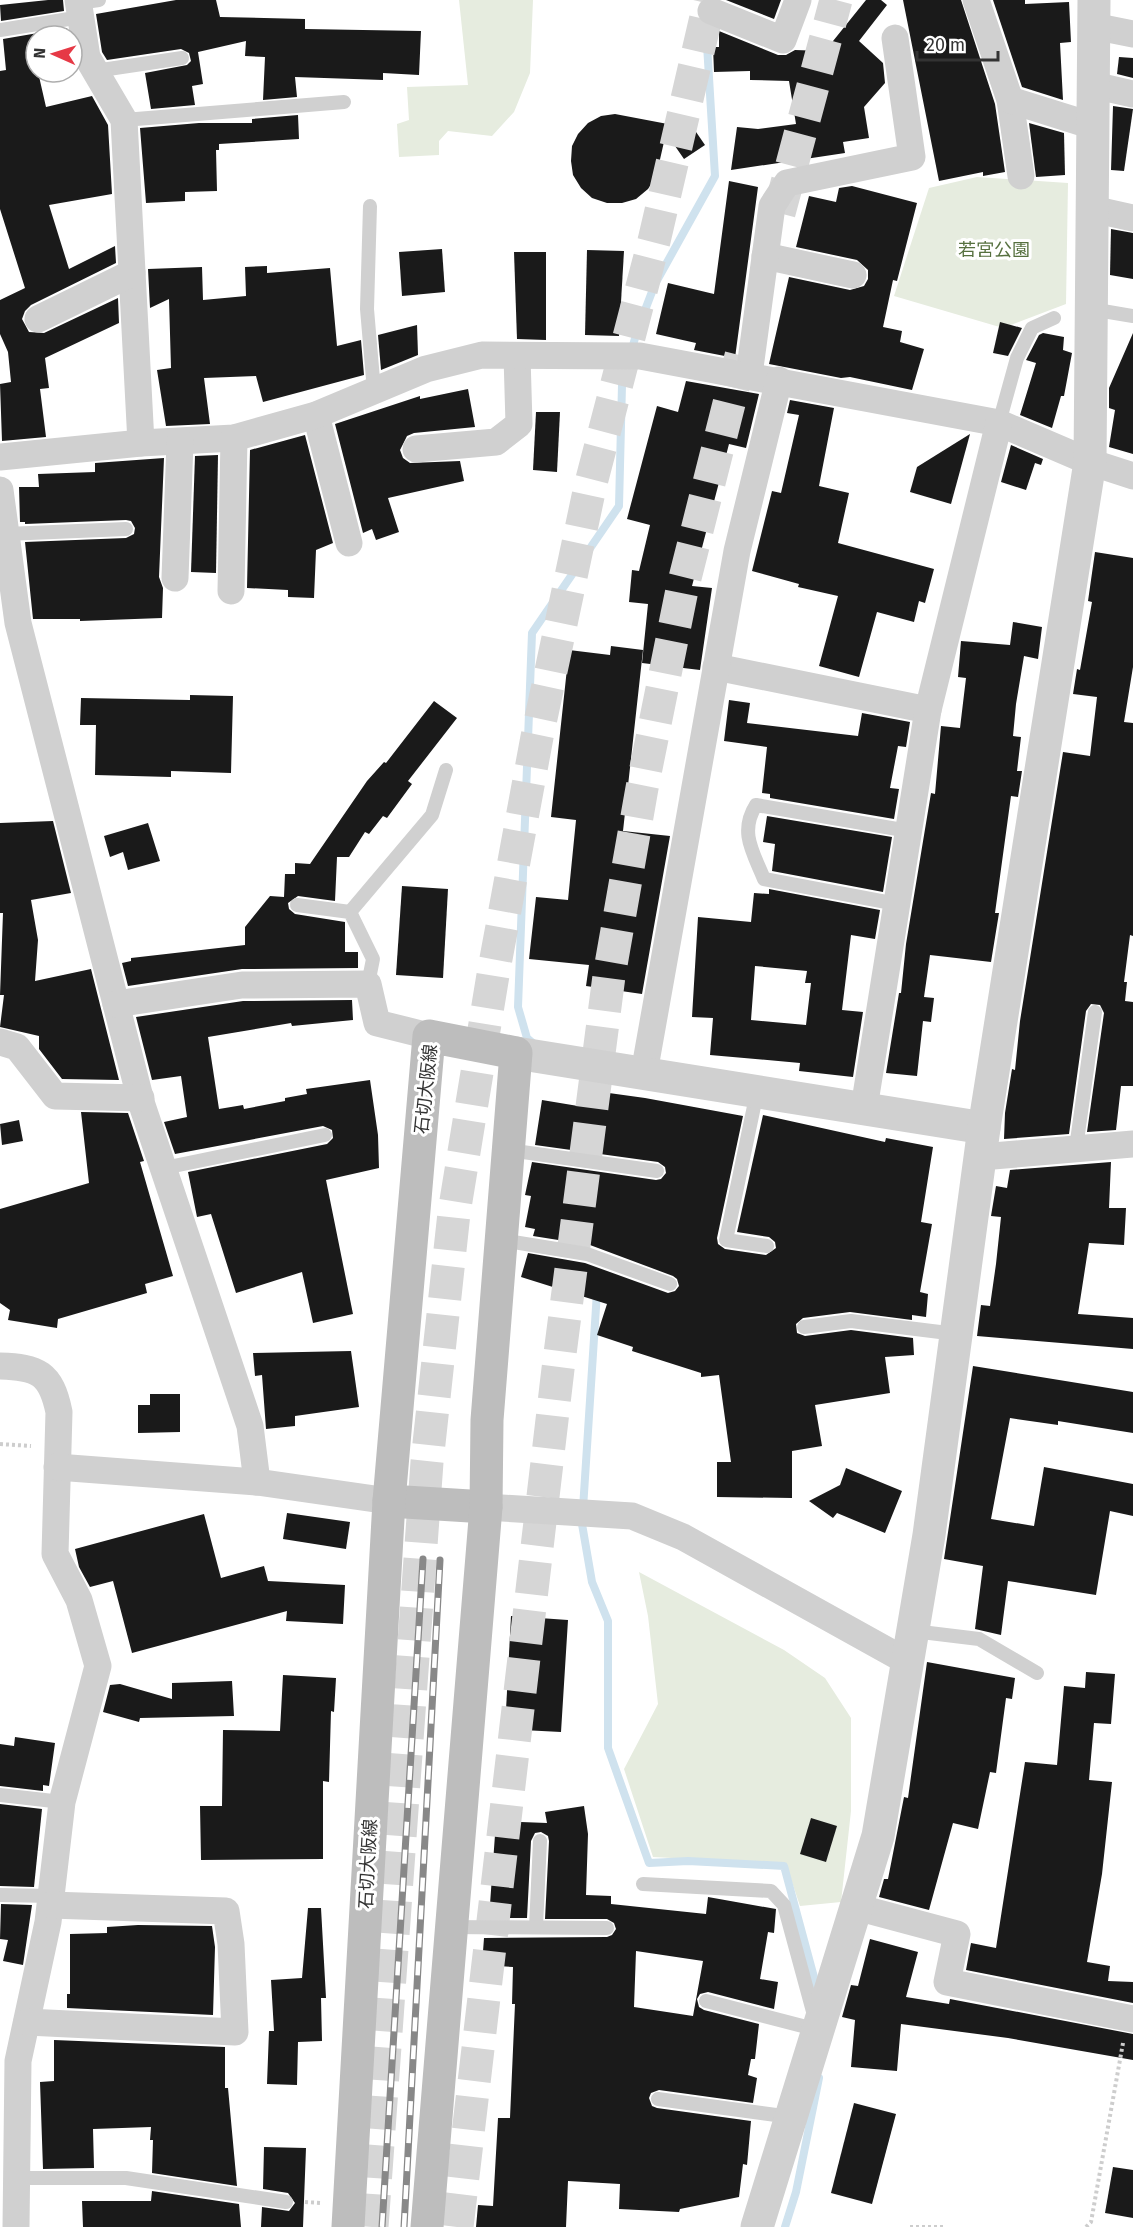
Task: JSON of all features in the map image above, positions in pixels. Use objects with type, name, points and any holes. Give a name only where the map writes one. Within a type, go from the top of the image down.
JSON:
[{"type":"main road","name":"石切大阪線","points":[[348,2227],[389,1501],[429,1036],[516,1053]]},
{"type":"main road","points":[[427,2227],[486,1507],[487,1420],[516,1053]]},
{"type":"main road","points":[[389,1501],[486,1507]]},
{"type":"street","points":[[711,11],[783,40],[798,0]]},
{"type":"street","points":[[976,0],[1010,100],[1021,176]]},
{"type":"street","points":[[84,5],[87,57],[124,120],[141,442]]},
{"type":"street","points":[[757,2227],[878,1836],[929,1535],[982,1142],[1090,462],[1094,13],[1133,34]]},
{"type":"street","points":[[749,375],[772,206],[787,183],[912,157],[895,38]]},
{"type":"street","points":[[1093,85],[1133,94]]},
{"type":"street","points":[[1010,100],[1093,126]]},
{"type":"street","points":[[1092,209],[1133,218]]},
{"type":"street","points":[[765,256],[853,275]]},
{"type":"street","points":[[38,319],[132,273]]},
{"type":"street","points":[[0,457],[141,442],[234,438],[316,415],[426,369],[482,355],[640,356],[779,380],[999,423],[1090,462],[1133,476]]},
{"type":"street","points":[[416,449],[496,442],[519,424],[517,356]]},
{"type":"street","points":[[644,1073],[737,551],[779,380]]},
{"type":"street","points":[[316,415],[349,543]]},
{"type":"street","points":[[864,1108],[928,710],[999,423]]},
{"type":"street","points":[[231,591],[234,438]]},
{"type":"street","points":[[175,578],[180,442]]},
{"type":"street","points":[[0,490],[18,623],[116,1004],[141,1098],[250,1426],[257,1482]]},
{"type":"street","points":[[716,667],[928,710]]},
{"type":"street","points":[[116,1004],[242,985],[369,984],[377,1023],[429,1036]]},
{"type":"street","points":[[0,1042],[17,1047],[55,1096],[141,1098]]},
{"type":"street","points":[[516,1053],[864,1108],[982,1142],[1076,1149],[1133,1144]]},
{"type":"street","points":[[0,1366],[34,1369],[46,1377],[51,1385],[59,1412],[55,1554],[79,1600],[98,1666],[62,1802],[51,1900],[18,2061],[16,2227]]},
{"type":"street","points":[[57,1467],[257,1482],[389,1501]]},
{"type":"street","points":[[486,1507],[632,1516],[683,1537],[910,1646]]},
{"type":"street","points":[[27,2022],[235,2032],[231,1944],[226,1911],[51,1900]]},
{"type":"street","points":[[856,1907],[957,1934],[947,1982],[1130,2019]]},
{"type":"lane","points":[[0,30],[84,5]]},
{"type":"lane","points":[[95,71],[182,58]]},
{"type":"lane","points":[[124,120],[344,102]]},
{"type":"lane","points":[[370,206],[367,309],[374,391]]},
{"type":"lane","points":[[1091,309],[1133,316]]},
{"type":"lane","points":[[999,423],[1017,358],[1032,328],[1054,318]]},
{"type":"lane","points":[[6,534],[126,530]]},
{"type":"lane","points":[[350,912],[432,815],[446,770]]},
{"type":"lane","points":[[897,904],[764,879],[749,845],[748,819],[756,805],[909,831]]},
{"type":"lane","points":[[297,905],[350,912]]},
{"type":"lane","points":[[350,912],[373,959],[369,984]]},
{"type":"lane","points":[[1076,1149],[1095,1012]]},
{"type":"lane","points":[[757,1091],[726,1240],[767,1246]]},
{"type":"lane","points":[[164,1168],[325,1135]]},
{"type":"lane","points":[[508,1150],[657,1171]]},
{"type":"lane","points":[[501,1240],[586,1254],[670,1284]]},
{"type":"lane","points":[[804,1327],[851,1321],[956,1334]]},
{"type":"lane","points":[[910,1646],[979,1639],[1037,1673]]},
{"type":"lane","points":[[0,1795],[62,1802]]},
{"type":"lane","points":[[536,1927],[540,1841]]},
{"type":"lane","points":[[643,1884],[771,1891],[784,1905],[818,2030],[706,2001]]},
{"type":"lane","points":[[0,1895],[51,1900]]},
{"type":"lane","points":[[450,1927],[607,1929]]},
{"type":"lane","points":[[658,2099],[791,2117]]},
{"type":"lane","points":[[16,2178],[126,2178],[286,2202]]},
{"type":"path","points":[[1086,2227],[1091,2222],[1130,2019]]},
{"type":"path","points":[[910,2227],[945,2227]]},
{"type":"green space","points":[[459,0],[533,0],[530,73],[514,112],[492,136],[448,131],[439,141],[439,155],[399,157],[397,124],[409,120],[407,87],[468,85]]},
{"type":"green space","name":"若宮公園","points":[[977,177],[1068,183],[1066,304],[1003,328],[894,296],[929,188]]},
{"type":"green space","points":[[639,1572],[784,1650],[825,1678],[851,1718],[851,1811],[841,1902],[800,1906],[786,1864],[653,1857],[624,1769],[658,1704],[648,1616]]},
{"type":"building","points":[[63,0],[64,11],[1,21],[0,5]]},
{"type":"building","points":[[176,0],[216,0],[220,17],[305,19],[305,29],[421,31],[419,75],[383,73],[383,80],[295,77],[297,97],[263,100],[265,57],[245,56],[246,41],[198,52],[203,84],[192,86],[195,105],[151,109],[145,73],[187,65],[191,61],[189,53],[181,49],[107,60],[102,52],[96,14]]},
{"type":"building","points":[[726,0],[781,0],[774,19]]},
{"type":"building","points":[[866,0],[881,0],[887,5],[859,41],[883,63],[885,83],[864,107],[869,138],[843,142],[845,153],[731,170],[737,127],[758,129],[796,124],[789,81],[750,80],[750,71],[714,72],[713,47],[719,47],[719,31],[778,55],[786,55],[795,50],[825,51]]},
{"type":"building","points":[[903,0],[961,0],[995,104],[1005,172],[983,176],[983,172],[939,181]]},
{"type":"building","points":[[993,0],[1025,0],[1025,4],[1069,2],[1071,42],[1060,43],[1063,100],[1022,87]]},
{"type":"building","points":[[24,35],[24,84],[41,84],[46,107],[92,96],[108,125],[112,194],[49,205],[69,269],[115,246],[116,263],[31,305],[25,311],[22,319],[29,332],[44,333],[118,298],[119,323],[45,358],[49,388],[40,389],[46,437],[2,441],[0,384],[11,382],[8,352],[0,334],[0,300],[25,288],[0,209],[0,71],[6,70],[3,39]]},
{"type":"building","points":[[1119,57],[1133,58],[1133,78],[1117,74]]},
{"type":"building","points":[[1113,106],[1133,109],[1124,171],[1111,170]]},
{"type":"building","points":[[615,114],[694,129],[705,145],[684,159],[666,133],[656,177],[648,189],[636,199],[622,203],[607,203],[592,198],[581,188],[573,175],[572,146],[578,134],[588,123],[601,116]]},
{"type":"building","points":[[298,115],[299,139],[219,144],[219,150],[216,150],[217,191],[185,192],[185,201],[146,203],[140,128],[199,123],[252,123],[252,119]]},
{"type":"building","points":[[1029,123],[1064,133],[1065,175],[1036,177]]},
{"type":"building","points":[[729,181],[758,187],[735,358],[694,350],[696,343],[656,334],[668,283],[714,294]]},
{"type":"building","points":[[852,186],[917,203],[897,281],[893,280],[883,327],[902,331],[900,342],[924,349],[912,390],[769,364],[789,277],[850,290],[864,286],[868,279],[868,270],[857,260],[796,247],[809,196],[836,202],[839,188]]},
{"type":"building","points":[[1111,229],[1133,233],[1133,279],[1110,275]]},
{"type":"building","points":[[442,249],[445,292],[402,296],[399,252]]},
{"type":"building","points":[[587,250],[624,251],[619,336],[585,335]]},
{"type":"building","points":[[514,252],[546,252],[546,340],[517,339]]},
{"type":"building","points":[[267,266],[267,273],[330,268],[337,346],[361,340],[364,375],[263,402],[256,376],[204,378],[210,424],[166,426],[157,370],[171,368],[169,299],[150,308],[148,269],[202,267],[203,300],[246,296],[245,267]]},
{"type":"building","points":[[1000,322],[1022,328],[1008,356],[993,353]]},
{"type":"building","points":[[417,325],[418,355],[381,370],[378,335]]},
{"type":"building","points":[[1043,333],[1064,337],[1063,350],[1072,353],[1064,396],[1061,396],[1052,428],[1020,415],[1036,363],[1026,360],[1039,335]]},
{"type":"building","points":[[1133,333],[1133,454],[1109,447],[1115,410],[1109,408],[1109,388]]},
{"type":"building","points":[[686,381],[759,394],[746,448],[729,444],[692,586],[712,588],[700,670],[642,663],[648,604],[629,602],[632,570],[639,571],[650,525],[627,519],[657,406],[678,412]]},
{"type":"building","points":[[468,389],[475,427],[414,433],[407,436],[400,450],[403,458],[410,463],[460,461],[464,481],[388,498],[399,532],[376,540],[372,529],[363,533],[335,424],[420,396],[420,399]]},
{"type":"building","points":[[790,400],[834,408],[819,486],[849,493],[838,543],[934,569],[925,603],[919,601],[914,622],[877,612],[859,677],[819,666],[838,596],[798,587],[799,584],[752,571],[772,491],[781,493],[799,415],[787,413]]},
{"type":"building","points":[[536,412],[560,412],[557,472],[533,470]]},
{"type":"building","points":[[970,434],[951,504],[910,492],[917,467]]},
{"type":"building","points":[[305,435],[333,543],[316,550],[314,598],[288,597],[288,590],[247,588],[250,450]]},
{"type":"building","points":[[1011,445],[1043,459],[1041,465],[1035,463],[1026,490],[1001,482]]},
{"type":"building","points":[[218,455],[216,573],[191,572],[195,456]]},
{"type":"building","points":[[164,458],[159,577],[163,588],[162,618],[80,621],[80,619],[33,619],[25,542],[126,538],[134,534],[135,528],[131,521],[126,520],[25,524],[25,522],[20,522],[19,487],[39,487],[38,474],[95,472],[95,463]]},
{"type":"building","points":[[1095,552],[1133,558],[1133,667],[1124,722],[1133,723],[1133,936],[1130,935],[1124,982],[1127,982],[1125,1001],[1133,1002],[1133,1086],[1121,1086],[1116,1130],[1087,1132],[1104,1013],[1100,1005],[1091,1004],[1086,1011],[1069,1134],[1004,1139],[1005,1113],[1012,1069],[1015,1070],[1020,1021],[1063,752],[1090,756],[1097,697],[1073,694],[1077,669],[1080,670],[1092,602],[1088,601]]},
{"type":"building","points":[[1013,622],[1042,627],[1038,659],[1024,656],[1016,704],[1013,736],[1021,737],[1017,771],[1022,771],[1018,797],[1011,796],[995,913],[999,913],[991,962],[930,955],[924,997],[934,998],[931,1022],[923,1021],[917,1076],[886,1073],[899,993],[901,993],[906,944],[931,793],[935,794],[941,726],[960,728],[966,678],[958,677],[961,641],[1010,645]]},
{"type":"building","points":[[611,646],[643,650],[623,831],[670,836],[642,994],[586,986],[589,965],[529,959],[536,897],[568,900],[576,820],[551,817],[569,650],[610,655]]},
{"type":"building","points":[[190,695],[233,696],[231,773],[171,771],[171,777],[95,775],[96,725],[80,725],[81,698],[190,700]]},
{"type":"building","points":[[729,700],[750,703],[747,723],[858,736],[862,713],[910,722],[906,747],[898,746],[890,788],[899,789],[894,819],[770,798],[770,794],[762,793],[767,747],[724,741]]},
{"type":"building","points":[[434,701],[457,718],[408,781],[412,784],[387,818],[383,816],[369,834],[365,832],[349,857],[337,857],[335,901],[298,896],[288,903],[289,909],[295,914],[345,922],[345,952],[358,952],[358,968],[242,969],[128,986],[122,963],[131,961],[131,958],[245,945],[245,927],[270,896],[284,897],[285,874],[295,874],[295,863],[310,864],[367,781],[384,762],[386,763]]},
{"type":"building","points":[[767,816],[892,837],[883,892],[772,871],[775,844],[763,842]]},
{"type":"building","points":[[53,821],[71,893],[31,900],[38,940],[35,981],[91,969],[119,1080],[62,1079],[39,1049],[39,1036],[0,1027],[4,995],[0,995],[3,913],[0,913],[0,823]]},
{"type":"building","points":[[148,823],[160,861],[128,870],[123,852],[110,857],[104,836]]},
{"type":"building","points":[[402,886],[448,889],[443,978],[396,975]]},
{"type":"building","points":[[769,889],[880,910],[875,939],[851,935],[842,1010],[863,1012],[853,1077],[799,1071],[800,1063],[710,1055],[713,1018],[692,1017],[698,917],[751,922],[754,893],[769,894]],"holes":[[[755,966],[807,971],[805,983],[811,983],[806,1025],[751,1020]]]},
{"type":"building","points":[[352,1000],[353,1020],[292,1026],[291,1023],[208,1037],[219,1109],[243,1105],[244,1109],[307,1094],[306,1089],[370,1080],[378,1135],[379,1168],[326,1180],[353,1314],[313,1323],[302,1272],[236,1293],[211,1214],[197,1217],[188,1172],[327,1144],[333,1138],[332,1130],[323,1126],[175,1154],[164,1122],[187,1117],[181,1076],[152,1080],[136,1017],[243,1001]]},
{"type":"building","points":[[580,1089],[743,1116],[717,1238],[718,1244],[725,1249],[766,1255],[776,1248],[775,1242],[769,1237],[737,1232],[763,1115],[885,1142],[886,1138],[933,1147],[921,1222],[932,1224],[920,1292],[928,1294],[926,1317],[912,1315],[912,1320],[850,1312],[803,1318],[796,1324],[797,1333],[805,1336],[851,1330],[913,1338],[914,1355],[885,1357],[890,1393],[815,1405],[822,1446],[792,1451],[792,1498],[717,1497],[717,1462],[731,1462],[719,1375],[701,1377],[701,1373],[632,1351],[633,1347],[597,1335],[607,1304],[521,1277],[528,1253],[585,1263],[668,1293],[675,1291],[679,1286],[677,1279],[673,1276],[590,1245],[533,1236],[535,1229],[525,1227],[531,1196],[525,1195],[532,1162],[656,1180],[661,1179],[666,1173],[665,1167],[658,1162],[535,1145],[542,1100],[578,1106]]},
{"type":"building","points":[[81,1112],[128,1113],[144,1161],[140,1162],[173,1276],[145,1284],[147,1293],[58,1319],[57,1328],[8,1320],[10,1310],[0,1303],[0,1209],[89,1183]]},
{"type":"building","points":[[19,1120],[23,1141],[2,1145],[0,1124]]},
{"type":"building","points":[[1111,1162],[1109,1208],[1126,1208],[1124,1245],[1089,1243],[1078,1314],[1133,1318],[1133,1349],[977,1336],[981,1305],[990,1306],[996,1264],[1001,1217],[991,1216],[996,1186],[1007,1188],[1010,1170]]},
{"type":"building","points":[[351,1351],[359,1407],[295,1416],[295,1426],[266,1429],[262,1375],[255,1376],[253,1353]]},
{"type":"building","points":[[973,1366],[1133,1392],[1133,1433],[1058,1421],[1058,1425],[1010,1418],[991,1519],[1034,1526],[1044,1467],[1133,1484],[1133,1516],[1110,1511],[1096,1595],[1008,1581],[1001,1635],[975,1629],[983,1566],[944,1559]]},
{"type":"building","points":[[150,1394],[180,1394],[180,1432],[138,1433],[138,1405],[150,1405]]},
{"type":"building","points":[[846,1468],[902,1491],[885,1533],[837,1513],[833,1518],[809,1501],[840,1485]]},
{"type":"building","points":[[287,1513],[350,1522],[346,1549],[283,1539]]},
{"type":"building","points":[[204,1514],[221,1578],[264,1566],[268,1581],[345,1585],[343,1624],[286,1621],[287,1611],[132,1653],[113,1581],[90,1587],[79,1567],[75,1549]]},
{"type":"building","points":[[511,1616],[568,1620],[561,1732],[505,1729]]},
{"type":"building","points":[[927,1662],[1015,1678],[1012,1699],[1006,1698],[996,1773],[990,1772],[978,1829],[953,1823],[929,1910],[879,1897],[884,1879],[888,1879],[904,1797],[908,1798]]},
{"type":"building","points":[[1086,1672],[1115,1674],[1111,1724],[1094,1723],[1089,1780],[1112,1782],[1102,1874],[1087,1962],[1110,1966],[1108,1981],[1133,1982],[1133,2003],[966,1970],[971,1943],[996,1948],[1025,1762],[1057,1765],[1064,1686],[1085,1688]]},
{"type":"building","points":[[283,1675],[336,1678],[334,1712],[331,1711],[329,1782],[323,1781],[323,1859],[201,1860],[200,1806],[222,1806],[223,1730],[280,1731]]},
{"type":"building","points":[[232,1681],[234,1716],[140,1718],[139,1722],[103,1712],[110,1685],[120,1684],[172,1699],[172,1683]]},
{"type":"building","points":[[15,1737],[55,1743],[49,1786],[43,1785],[43,1791],[0,1786],[0,1744],[14,1746]]},
{"type":"building","points":[[0,1804],[42,1809],[34,1887],[0,1886]]},
{"type":"building","points":[[584,1806],[588,1834],[586,1895],[611,1896],[611,1904],[706,1914],[708,1897],[776,1909],[774,1933],[768,1932],[760,1979],[778,1982],[774,2009],[708,1992],[700,1994],[697,1999],[699,2007],[704,2010],[759,2024],[755,2059],[751,2059],[748,2075],[757,2078],[753,2103],[659,2090],[651,2093],[649,2098],[652,2106],[657,2108],[751,2121],[747,2165],[743,2164],[739,2197],[680,2209],[679,2212],[619,2209],[620,2184],[568,2181],[566,2227],[476,2227],[478,2205],[493,2206],[498,2118],[510,2118],[515,2004],[512,2004],[513,1967],[482,1965],[484,1938],[607,1937],[612,1935],[616,1929],[614,1923],[607,1919],[545,1919],[549,1841],[548,1836],[541,1832],[535,1833],[531,1841],[527,1918],[489,1918],[496,1821],[547,1823],[545,1812]],"holes":[[[636,1951],[703,1961],[693,2016],[634,2007]]]},
{"type":"building","points":[[811,1818],[837,1826],[826,1862],[800,1854]]},
{"type":"building","points":[[1,1904],[32,1905],[23,1965],[3,1961],[8,1940],[0,1939]]},
{"type":"building","points":[[308,1908],[321,1908],[326,1998],[321,1998],[322,2041],[298,2042],[297,2085],[267,2084],[269,2031],[274,2031],[271,1980],[302,1978]]},
{"type":"building","points":[[212,1926],[215,1947],[213,2015],[67,2008],[67,1994],[70,1994],[70,1934],[107,1933],[107,1927]]},
{"type":"building","points":[[870,1939],[918,1952],[906,1997],[949,2004],[950,1999],[1133,2034],[1133,2060],[1008,2038],[901,2024],[897,2071],[851,2067],[855,2020],[842,2017],[851,1985],[858,1986]]},
{"type":"building","points":[[54,2040],[225,2047],[225,2088],[228,2088],[237,2186],[152,2173],[151,2127],[93,2129],[94,2168],[43,2169],[40,2082],[54,2081]]},
{"type":"building","points":[[854,2103],[896,2114],[872,2204],[831,2193]]},
{"type":"building","points":[[264,2147],[306,2148],[303,2227],[261,2227],[262,2207],[289,2211],[295,2203],[288,2193],[263,2189]]},
{"type":"building","points":[[1113,2167],[1133,2170],[1133,2218],[1105,2213]]},
{"type":"building","points":[[152,2191],[239,2204],[241,2227],[83,2227],[82,2201],[151,2201]]},
{"type":"waterway","points":[[534,1044],[527,1038],[518,1007],[532,633],[619,506],[622,385],[637,331],[655,284],[715,176],[705,12]]},
{"type":"waterway","points":[[595,1077],[601,1081],[604,1102]]},
{"type":"waterway","points":[[597,1292],[582,1524],[592,1582],[608,1621],[608,1748],[649,1863],[688,1861],[784,1866],[818,1992]]},
{"type":"waterway","points":[[785,2227],[796,2192],[819,2078]]},
{"type":"tunnel","points":[[372,2227],[427,1462],[454,1213],[493,975],[537,737],[590,487],[654,241],[710,0]]},
{"type":"tunnel","points":[[779,213],[836,0]]},
{"type":"tunnel","points":[[457,2227],[558,1369],[609,976],[642,788],[682,590],[744,344]]},
{"type":"railway","points":[[382,2227],[423,1559]]},
{"type":"railway","points":[[404,2227],[440,1560]]}]
